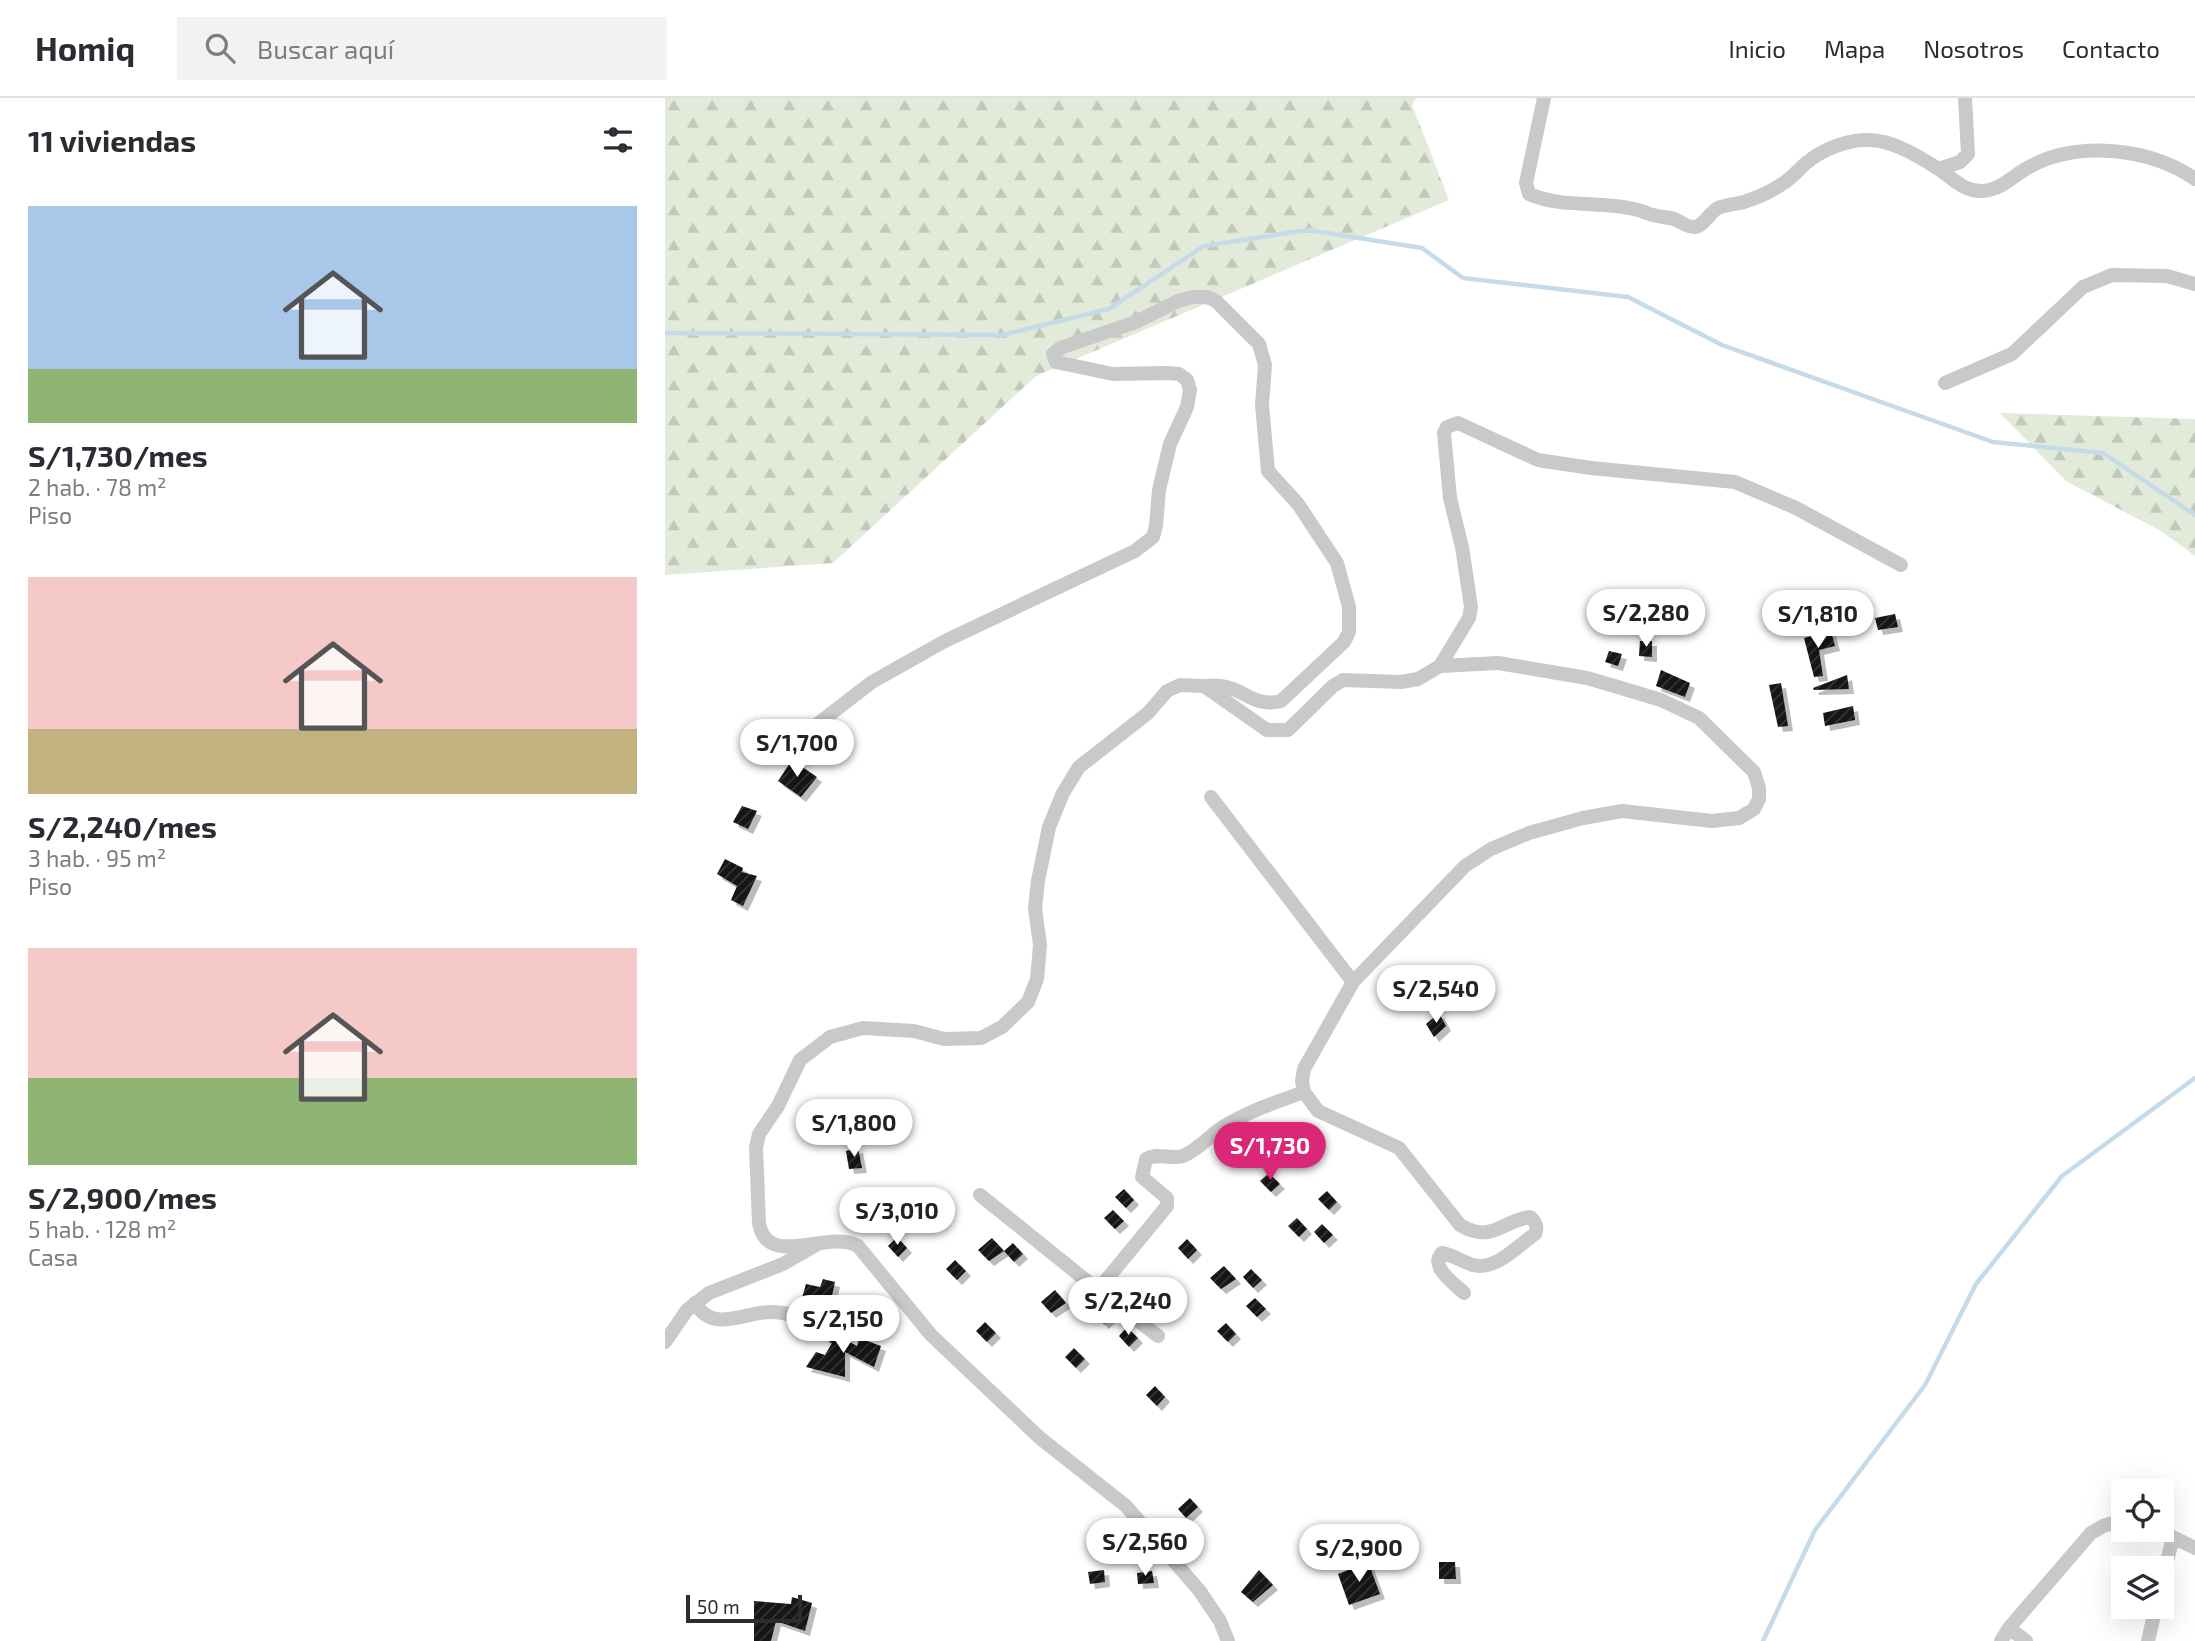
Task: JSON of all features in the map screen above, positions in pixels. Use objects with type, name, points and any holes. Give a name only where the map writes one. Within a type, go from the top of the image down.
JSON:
[{"type":"street","points":[[1543,98],[1526,183],[1529,194],[1550,201],[1611,205],[1638,210],[1673,219],[1691,227],[1699,226],[1719,208],[1747,201],[1783,184],[1807,162],[1836,145],[1869,139],[1894,146],[1974,191],[1986,191],[2006,185],[2028,167],[2058,155],[2094,151],[2140,155],[2167,163],[2195,179]]},
{"type":"street","points":[[1939,169],[1960,162],[1968,154],[1965,98]]},
{"type":"street","points":[[1945,383],[2012,355],[2083,286],[2112,275],[2167,276],[2195,284]]},
{"type":"street","points":[[798,739],[871,682],[945,641],[1135,551],[1153,537],[1159,490],[1170,444],[1188,407],[1190,390],[1187,380],[1179,374],[1113,374],[1056,362],[1053,354],[1060,348],[1136,322],[1178,301],[1193,297],[1207,297],[1216,301],[1259,344],[1265,365],[1262,405],[1268,471],[1298,504],[1337,563],[1349,607],[1349,632],[1344,642],[1280,701],[1271,704],[1258,702],[1223,685],[1181,685],[1167,691],[1148,713],[1079,767],[1063,793],[1049,827],[1038,881],[1035,908],[1039,945],[1037,979],[1028,1002],[1002,1027],[981,1038],[944,1039],[914,1031],[863,1028],[830,1037],[800,1060],[778,1106],[759,1134],[757,1148],[759,1223],[766,1242],[791,1247],[823,1241],[842,1241],[858,1246],[931,1335],[1040,1438],[1126,1506],[1199,1590],[1220,1621],[1228,1641]]},
{"type":"street","points":[[1440,666],[1469,618],[1471,607],[1462,547],[1450,498],[1444,433],[1447,427],[1458,423],[1538,460],[1735,482],[1796,508],[1901,565]]},
{"type":"street","points":[[1204,686],[1268,730],[1277,731],[1288,730],[1333,686],[1343,680],[1401,682],[1418,679],[1440,666],[1498,663],[1587,678],[1661,700],[1699,718],[1754,772],[1759,799],[1754,809],[1739,817],[1712,821],[1622,811],[1583,818],[1529,833],[1491,849],[1465,866],[1353,982],[1304,1069],[1304,1092],[1318,1111],[1399,1148],[1460,1225],[1473,1232],[1494,1232],[1521,1218],[1531,1217],[1535,1221],[1535,1234],[1492,1265],[1483,1267],[1470,1264],[1442,1253],[1438,1257],[1439,1269],[1464,1293]]},
{"type":"street","points":[[1211,797],[1353,982]]},
{"type":"street","points":[[1098,1290],[1167,1206],[1167,1198],[1142,1177],[1146,1159],[1154,1156],[1183,1156],[1223,1127],[1251,1112],[1304,1092]]},
{"type":"street","points":[[980,1195],[1158,1336]]},
{"type":"street","points":[[665,1342],[687,1310],[709,1293],[783,1264],[823,1241]]},
{"type":"street","points":[[695,1303],[705,1316],[712,1319],[771,1312],[820,1324]]},
{"type":"street","points":[[2026,1641],[2005,1635],[2091,1533],[2111,1523]]},
{"type":"street","points":[[2174,1538],[2195,1548]]},
{"type":"street","points":[[2148,1641],[2154,1619]]},
{"type":"green space","points":[[665,98],[1416,98],[1412,105],[1449,200],[1036,376],[833,563],[665,575]]},
{"type":"green space","points":[[2000,413],[2195,419],[2195,556],[2161,531],[2066,481]]},
{"type":"building","points":[[1806,608],[1809,622],[1796,624],[1792,610]]},
{"type":"building","points":[[1895,614],[1898,627],[1878,630],[1875,618]]},
{"type":"building","points":[[1831,631],[1835,646],[1819,650],[1823,676],[1814,677],[1804,638]]},
{"type":"building","points":[[1640,641],[1652,641],[1652,657],[1639,656]]},
{"type":"building","points":[[1609,651],[1622,654],[1618,666],[1605,662]]},
{"type":"building","points":[[1661,670],[1690,683],[1685,697],[1656,686]]},
{"type":"building","points":[[1847,675],[1849,689],[1813,688]]},
{"type":"building","points":[[1781,683],[1788,726],[1778,727],[1769,685]]},
{"type":"building","points":[[1853,706],[1855,720],[1825,726],[1823,713]]},
{"type":"building","points":[[786,733],[789,735],[790,744],[795,748],[790,754],[776,747]]},
{"type":"building","points":[[792,760],[817,777],[801,797],[778,781]]},
{"type":"building","points":[[742,806],[757,811],[748,829],[733,822]]},
{"type":"building","points":[[725,859],[743,868],[742,872],[757,876],[743,906],[731,900],[737,886],[717,874]]},
{"type":"building","points":[[1439,1013],[1446,1026],[1434,1037],[1426,1024]]},
{"type":"building","points":[[858,1148],[862,1168],[849,1169],[846,1151]]},
{"type":"building","points":[[1269,1173],[1280,1184],[1271,1192],[1260,1181]]},
{"type":"building","points":[[1124,1189],[1134,1200],[1126,1208],[1115,1197]]},
{"type":"building","points":[[1327,1191],[1337,1202],[1329,1210],[1318,1199]]},
{"type":"building","points":[[923,1198],[934,1209],[925,1217],[914,1206]]},
{"type":"building","points":[[866,1200],[877,1211],[868,1220],[858,1209]]},
{"type":"building","points":[[1113,1210],[1124,1221],[1115,1229],[1104,1218]]},
{"type":"building","points":[[1297,1218],[1307,1229],[1299,1237],[1288,1226]]},
{"type":"building","points":[[1322,1224],[1333,1235],[1324,1243],[1314,1232]]},
{"type":"building","points":[[897,1237],[907,1248],[898,1257],[888,1246]]},
{"type":"building","points":[[992,1238],[1004,1251],[989,1261],[978,1250]]},
{"type":"building","points":[[1187,1239],[1197,1250],[1188,1259],[1178,1248]]},
{"type":"building","points":[[1013,1243],[1023,1254],[1014,1262],[1004,1251]]},
{"type":"building","points":[[955,1260],[966,1271],[957,1280],[946,1269]]},
{"type":"building","points":[[1224,1266],[1236,1279],[1221,1289],[1210,1278]]},
{"type":"building","points":[[1251,1269],[1262,1280],[1253,1288],[1243,1277]]},
{"type":"building","points":[[823,1279],[835,1282],[830,1305],[802,1298],[806,1284],[820,1287]]},
{"type":"building","points":[[1055,1290],[1066,1303],[1051,1313],[1041,1302]]},
{"type":"building","points":[[1255,1298],[1266,1309],[1257,1317],[1246,1306]]},
{"type":"building","points":[[1102,1305],[1113,1315],[1104,1324],[1093,1313]]},
{"type":"building","points":[[985,1322],[996,1333],[987,1342],[976,1331]]},
{"type":"building","points":[[1226,1323],[1236,1334],[1228,1342],[1217,1331]]},
{"type":"building","points":[[1127,1327],[1138,1338],[1129,1347],[1119,1336]]},
{"type":"building","points":[[827,1330],[857,1346],[859,1338],[881,1346],[874,1367],[845,1352],[845,1377],[806,1367],[816,1352],[825,1355],[832,1343],[823,1337]]},
{"type":"building","points":[[1074,1348],[1085,1359],[1076,1368],[1065,1357]]},
{"type":"building","points":[[1155,1386],[1165,1397],[1157,1406],[1146,1395]]},
{"type":"building","points":[[1190,1498],[1198,1507],[1186,1518],[1178,1509]]},
{"type":"building","points":[[1368,1562],[1380,1594],[1349,1605],[1338,1574]]},
{"type":"building","points":[[1439,1562],[1455,1562],[1456,1579],[1439,1579]]},
{"type":"building","points":[[1104,1570],[1105,1582],[1090,1584],[1088,1572]]},
{"type":"building","points":[[1259,1570],[1273,1585],[1253,1602],[1241,1592]]},
{"type":"building","points":[[1152,1571],[1154,1583],[1138,1584],[1137,1573]]},
{"type":"building","points":[[792,1597],[812,1603],[805,1631],[776,1621],[771,1641],[754,1641],[754,1601],[791,1604]]},
{"type":"waterway","points":[[665,333],[1002,335],[1109,309],[1204,246],[1308,230],[1422,248],[1463,278],[1628,297],[1722,345],[1993,442],[2103,453],[2195,515]]},
{"type":"waterway","points":[[1763,1641],[1815,1530],[1925,1385],[1976,1284],[2062,1176],[2195,1078]]}]
